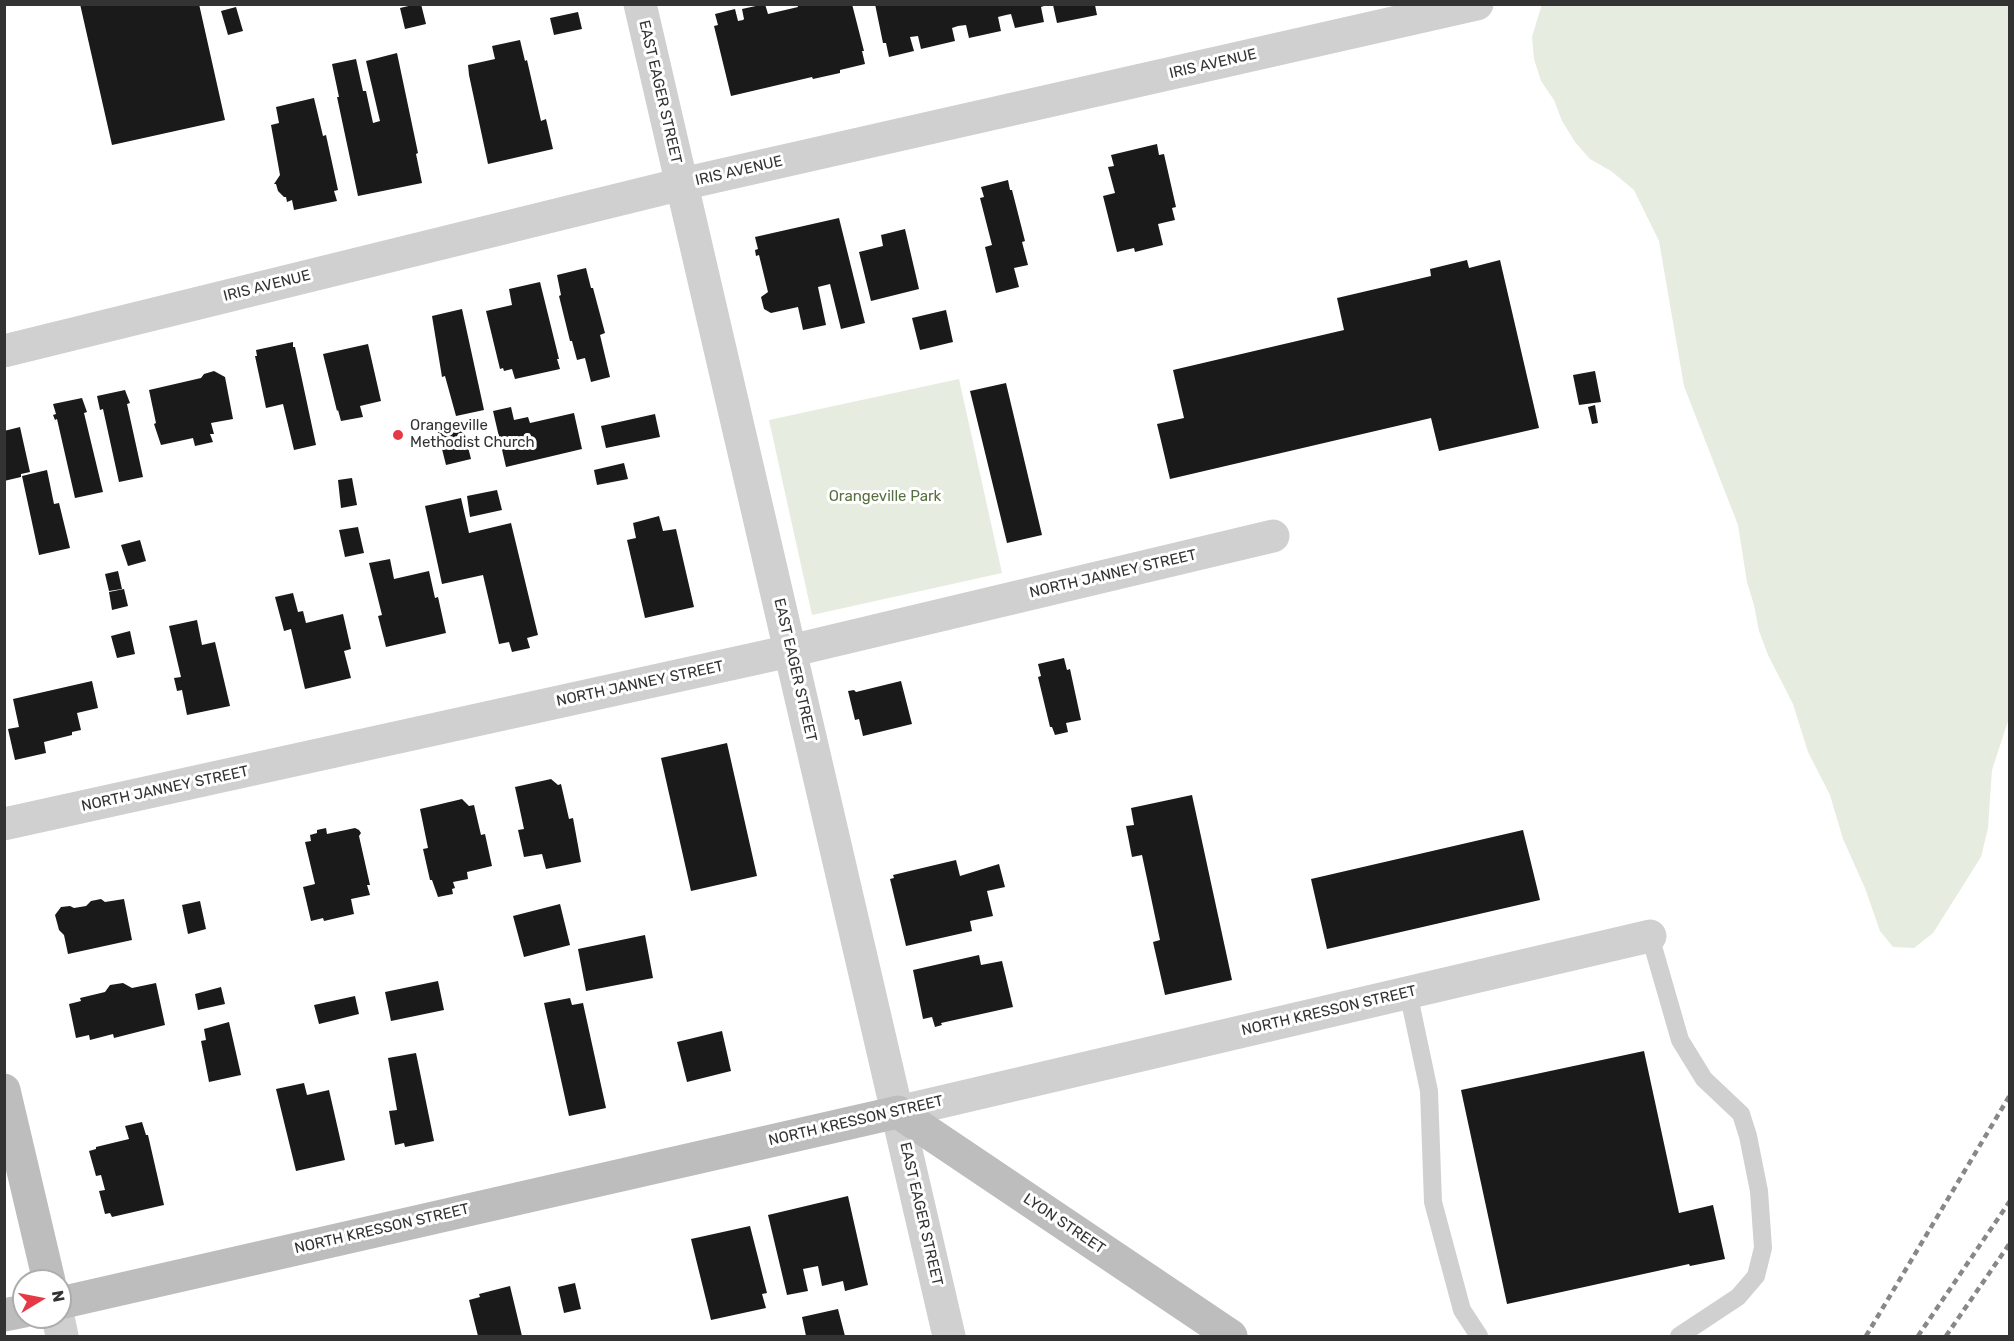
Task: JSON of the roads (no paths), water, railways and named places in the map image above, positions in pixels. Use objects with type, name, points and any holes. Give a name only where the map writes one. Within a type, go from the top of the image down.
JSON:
[{"type":"street","name":"EAST EAGER STREET","points":[[640,4],[949,1336]]},
{"type":"street","name":"IRIS AVENUE","points":[[4,351],[682,184],[1477,4]]},
{"type":"street","name":"NORTH JANNEY STREET","points":[[4,824],[790,651],[1273,536]]},
{"type":"street","name":"NORTH KRESSON STREET","points":[[72,1300],[898,1112],[1650,936]]},
{"type":"street","points":[[4,1090],[47,1269]]},
{"type":"street","name":"LYON STREET","points":[[898,1112],[1231,1336]]},
{"type":"lane","points":[[1650,936],[1680,1040],[1704,1079],[1741,1114],[1748,1136],[1759,1191],[1763,1248],[1756,1276],[1738,1297],[1679,1336]]},
{"type":"lane","points":[[1408,992],[1429,1091],[1432,1202],[1462,1310],[1479,1336]]},
{"type":"railway","points":[[1866,1336],[2010,1095]]},
{"type":"railway","points":[[1918,1336],[2010,1201]]},
{"type":"railway","points":[[1946,1336],[2010,1243]]},
{"type":"place","name":"Orangeville Methodist Church","points":[[398,435]]},
{"type":"park label","name":"Orangeville Park","points":[[885,497]]}]
